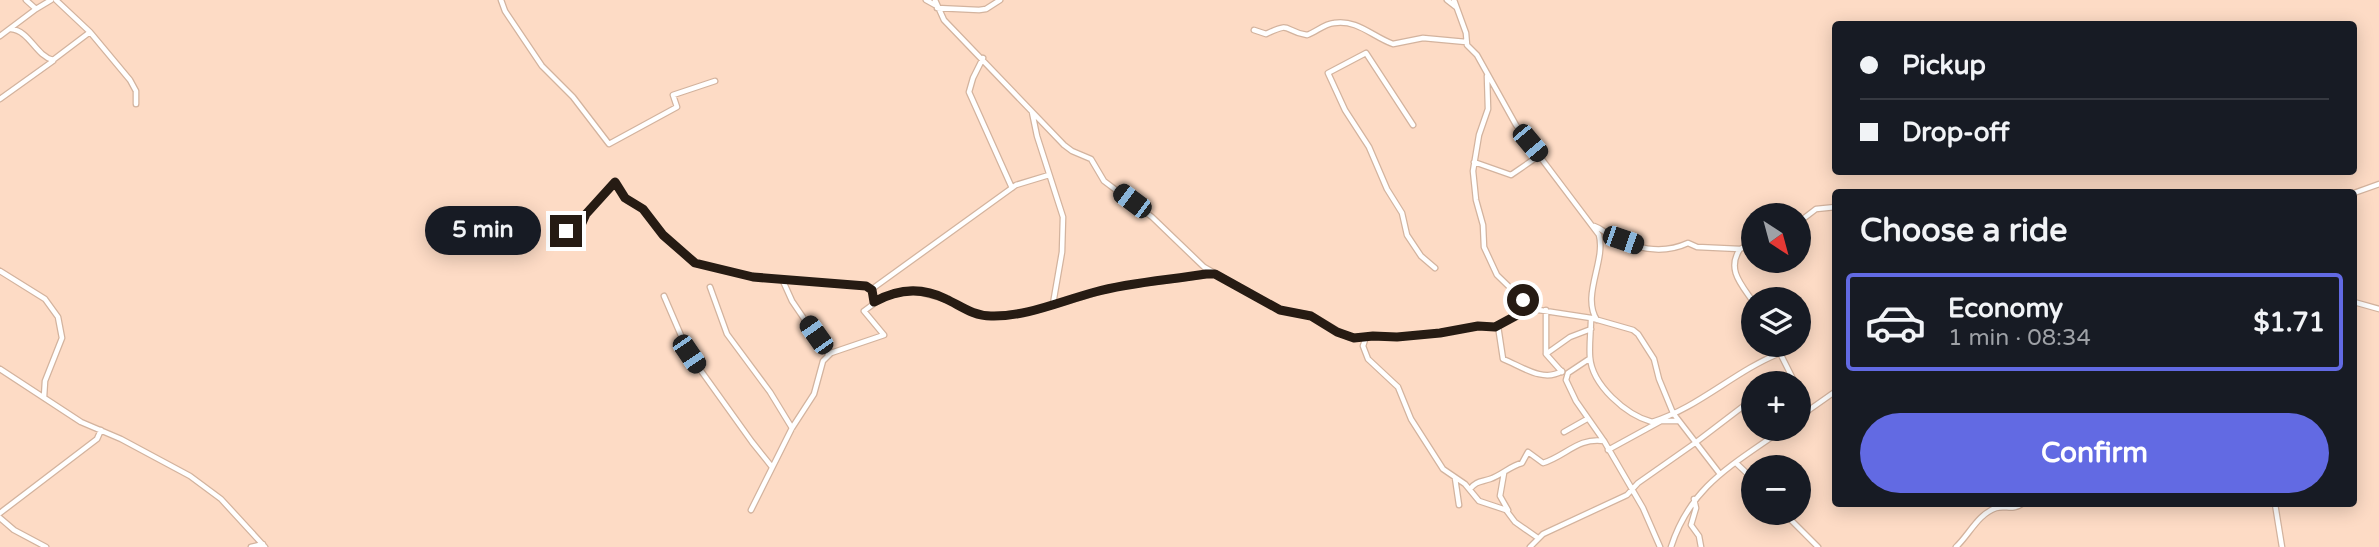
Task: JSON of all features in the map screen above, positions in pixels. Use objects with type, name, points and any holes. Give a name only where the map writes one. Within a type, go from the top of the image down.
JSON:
[{"type":"street","points":[[26,0],[36,9]]},
{"type":"street","points":[[0,36],[51,0]]},
{"type":"street","points":[[57,0],[90,32],[130,80],[136,91],[136,104]]},
{"type":"street","points":[[501,0],[505,11],[542,66],[573,97],[608,144],[677,107],[673,95],[715,80]]},
{"type":"street","points":[[926,0],[979,10],[1000,0]]},
{"type":"street","points":[[1447,0],[1456,7]]},
{"type":"street","points":[[1454,0],[1466,33],[1466,42],[1476,53],[1516,125],[1599,235],[1601,248],[1593,293],[1594,319],[1590,358],[1594,373],[1603,387],[1636,415],[1652,422],[1673,413],[1746,369],[1772,357]]},
{"type":"street","points":[[936,4],[954,31],[983,58],[1010,91],[1064,145],[1091,159],[1104,181],[1152,217],[1199,263],[1215,274],[1280,310],[1311,316],[1348,337],[1397,337],[1478,326],[1498,326],[1532,309],[1627,327],[1638,334],[1655,361],[1659,379],[1678,421],[1720,474]]},
{"type":"street","points":[[1254,30],[1266,34],[1284,26],[1307,35],[1332,23],[1341,23],[1357,25],[1393,44],[1423,38],[1466,42]]},
{"type":"street","points":[[11,29],[20,31],[45,58],[53,61]]},
{"type":"street","points":[[0,99],[90,32]]},
{"type":"street","points":[[1413,125],[1367,54],[1328,73],[1345,110],[1373,156],[1387,189],[1402,213],[1407,235],[1421,256],[1435,268]]},
{"type":"street","points":[[983,58],[973,78],[970,92],[1012,188]]},
{"type":"street","points":[[1486,72],[1489,89],[1487,115],[1479,135],[1474,162],[1484,247],[1497,275],[1532,309]]},
{"type":"street","points":[[1032,112],[1063,217],[1062,252],[1053,305]]},
{"type":"street","points":[[1474,162],[1511,175],[1540,155]]},
{"type":"street","points":[[562,234],[582,223],[586,214],[615,182],[625,198],[643,209],[663,235],[695,263],[753,277],[872,289],[1012,188],[1049,175]]},
{"type":"street","points":[[2357,191],[2379,184]]},
{"type":"street","points":[[1811,212],[1815,209],[1832,207]]},
{"type":"street","points":[[1592,225],[1611,236],[1658,251],[1678,248],[1688,243],[1697,247],[1740,248],[1735,257],[1734,272],[1744,287]]},
{"type":"street","points":[[0,271],[46,299],[58,317],[62,338],[44,381],[44,398]]},
{"type":"street","points":[[751,510],[792,428],[814,394],[823,361],[828,354],[884,335],[864,311],[874,302],[911,290],[946,299],[963,309],[986,316],[1034,311],[1116,286],[1215,274]]},
{"type":"street","points":[[783,280],[792,301],[828,354]]},
{"type":"street","points":[[710,287],[727,334],[770,392],[792,428]]},
{"type":"street","points":[[872,289],[874,302]]},
{"type":"street","points":[[664,296],[689,354],[772,467]]},
{"type":"street","points":[[2357,303],[2379,309]]},
{"type":"street","points":[[1546,310],[1546,354],[1564,374],[1576,401],[1632,490],[1660,547]]},
{"type":"street","points":[[1498,326],[1503,359],[1538,374],[1564,374],[1590,358]]},
{"type":"street","points":[[1546,354],[1573,335],[1591,330]]},
{"type":"street","points":[[1366,337],[1363,346],[1368,359],[1398,387],[1408,414],[1443,469],[1470,489],[1479,501],[1509,512]]},
{"type":"street","points":[[0,369],[66,413],[203,485],[231,509],[264,546]]},
{"type":"street","points":[[1811,408],[1832,394]]},
{"type":"street","points":[[1504,472],[1500,496],[1515,523],[1535,543],[1613,503],[1741,408]]},
{"type":"street","points":[[1564,432],[1587,419]]},
{"type":"street","points":[[1608,450],[1661,421],[1678,421]]},
{"type":"street","points":[[46,547],[14,530],[0,515],[97,439],[101,430]]},
{"type":"street","points":[[1470,489],[1476,482],[1487,481],[1523,462],[1528,452],[1543,463],[1577,443],[1593,440],[1604,442]]},
{"type":"street","points":[[1671,547],[1683,516],[1694,499],[1720,474],[1766,441]]},
{"type":"street","points":[[1736,463],[1741,468]]},
{"type":"street","points":[[1455,478],[1459,505]]},
{"type":"street","points":[[1694,499],[1696,508],[1691,525],[1699,536],[1701,547]]},
{"type":"street","points":[[1957,546],[1978,521],[1990,512],[2000,507],[2018,507]]},
{"type":"street","points":[[2275,507],[2282,547]]},
{"type":"street","points":[[1796,525],[1818,547]]},
{"type":"street","points":[[251,547],[264,546]]},
{"type":"route","points":[[566,231],[582,223],[584,216],[616,182],[625,198],[643,209],[663,235],[695,263],[753,277],[814,284],[866,286],[872,290],[874,302],[900,292],[922,292],[986,316],[1034,311],[1116,286],[1206,274],[1215,274],[1286,313],[1307,314],[1337,332],[1354,338],[1440,333],[1483,325],[1495,327],[1532,309],[1523,300]]}]
